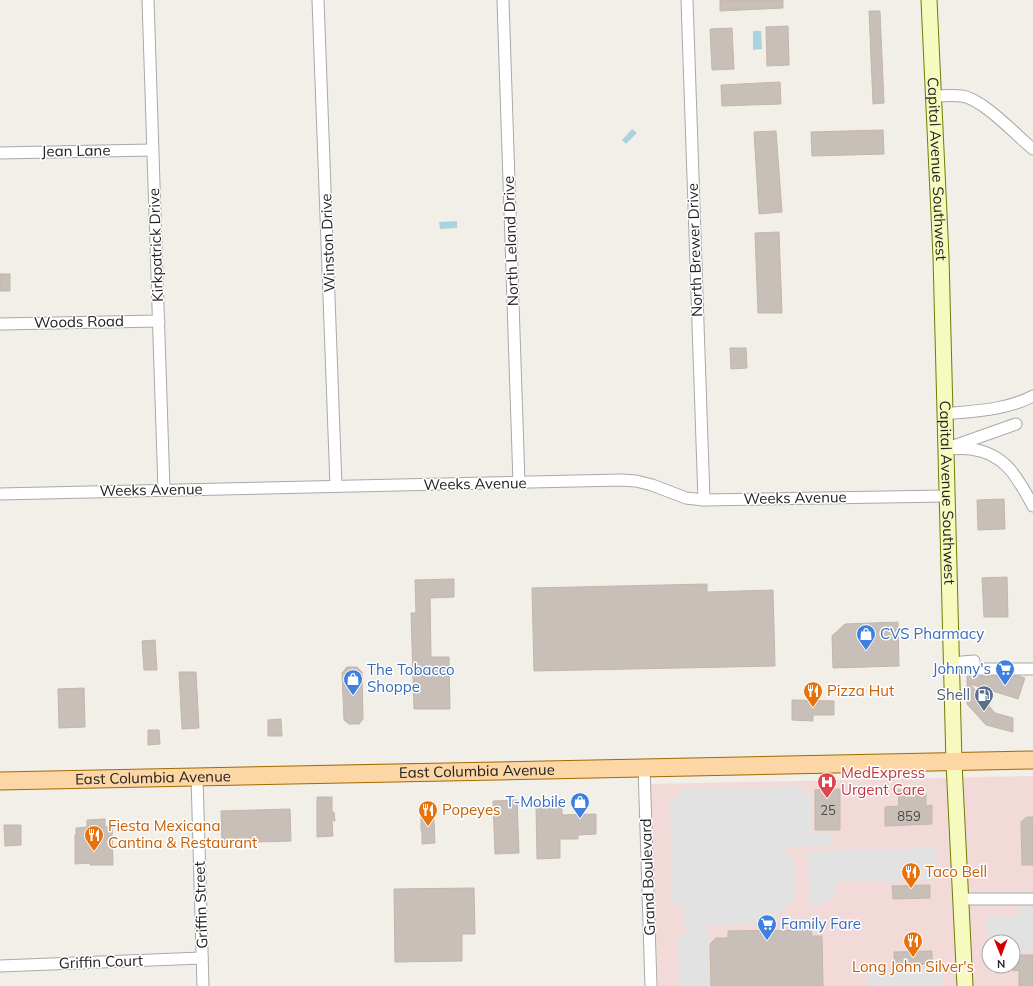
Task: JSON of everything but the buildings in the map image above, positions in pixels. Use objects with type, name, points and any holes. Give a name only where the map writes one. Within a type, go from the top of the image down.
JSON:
[{"type":"main road","name":"Capital Avenue Southwest","points":[[929,0],[941,256],[954,763],[965,986]]},
{"type":"main road","name":"East Columbia Avenue","points":[[0,781],[644,767],[954,763],[1033,760]]},
{"type":"street","name":"Kirkpatrick Drive","points":[[148,0],[164,490]]},
{"type":"street","name":"Winston Drive","points":[[318,0],[336,486]]},
{"type":"street","name":"North Leland Drive","points":[[503,0],[519,483]]},
{"type":"street","name":"North Brewer Drive","points":[[686,0],[704,500]]},
{"type":"street","points":[[934,96],[962,96],[982,104],[1033,149]]},
{"type":"street","name":"Jean Lane","points":[[0,153],[152,150]]},
{"type":"street","name":"Woods Road","points":[[0,324],[159,321]]},
{"type":"street","points":[[944,414],[990,409],[1021,403],[1033,396]]},
{"type":"street","points":[[945,449],[1016,424]]},
{"type":"street","points":[[945,449],[970,449],[989,454],[1006,465],[1018,478],[1033,506]]},
{"type":"street","name":"Weeks Avenue","points":[[0,494],[636,481],[652,485],[686,498],[704,500],[946,496]]},
{"type":"street","points":[[951,662],[974,661],[974,669],[1033,669]]},
{"type":"street","name":"Grand Boulevard","points":[[644,767],[651,986]]},
{"type":"street","name":"Griffin Street","points":[[197,777],[203,986]]},
{"type":"street","points":[[961,899],[1033,899]]},
{"type":"street","name":"Griffin Court","points":[[0,966],[202,958]]},
{"type":"shaded area","points":[[1033,776],[1033,986],[658,986],[650,784]]},
{"type":"shaded area","points":[[802,786],[803,795],[811,795],[812,834],[831,834],[831,846],[785,847],[785,856],[794,856],[795,903],[786,903],[786,909],[768,924],[708,925],[709,986],[679,986],[678,934],[687,934],[687,929],[683,925],[682,905],[672,905],[670,798],[679,797],[679,789]]},
{"type":"shaded area","points":[[935,848],[936,880],[835,882],[835,896],[818,906],[809,906],[808,851]]},
{"type":"shaded area","points":[[1020,907],[1033,907],[1033,952],[1021,952],[1021,934],[988,934],[987,916],[1020,915]]},
{"type":"shaded area","points":[[943,971],[943,986],[868,986],[868,972]]},
{"type":"water","points":[[753,31],[761,31],[762,49],[753,50]]},
{"type":"water","points":[[632,129],[637,133],[626,144],[622,140]]},
{"type":"water","points":[[457,221],[457,228],[440,229],[439,222]]},
{"type":"place","name":"CVS Pharmacy","points":[[866,651]]},
{"type":"place","name":"Johnny's","points":[[1005,686]]},
{"type":"place","name":"The Tobacco Shoppe","points":[[353,696]]},
{"type":"place","name":"Pizza Hut","points":[[813,708]]},
{"type":"place","name":"Shell","points":[[984,712]]},
{"type":"place","name":"MedExpress Urgent Care","points":[[827,799]]},
{"type":"place","name":"T-Mobile","points":[[580,819]]},
{"type":"place","name":"Popeyes","points":[[428,827]]},
{"type":"place","name":"Fiesta Mexicana Cantina & Restaurant","points":[[94,852]]},
{"type":"place","name":"Taco Bell","points":[[911,889]]},
{"type":"place","name":"Family Fare","points":[[767,941]]},
{"type":"place","name":"Long John Silver's","points":[[913,958]]}]
